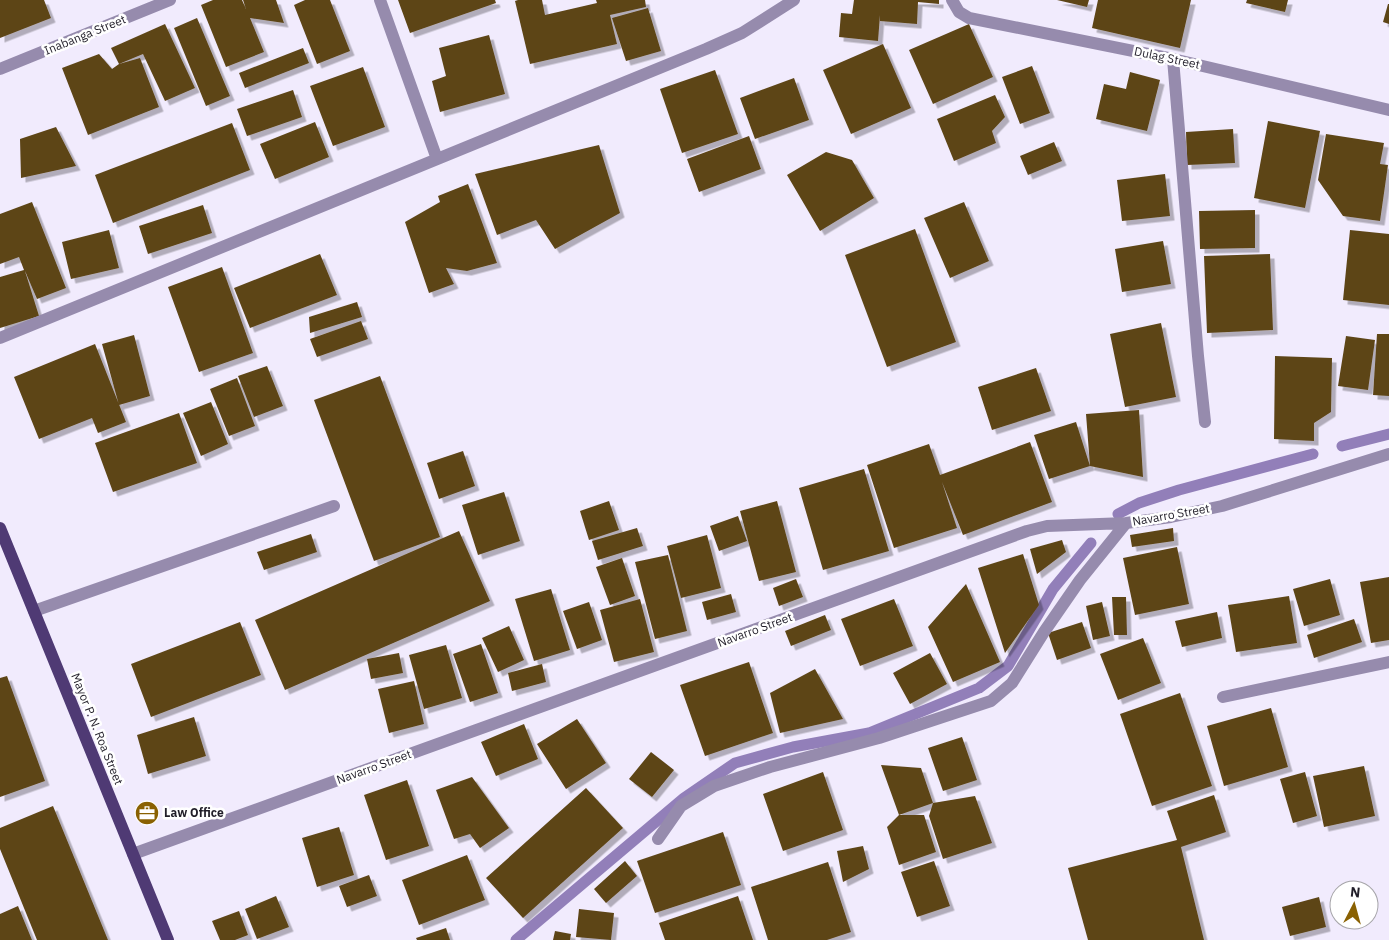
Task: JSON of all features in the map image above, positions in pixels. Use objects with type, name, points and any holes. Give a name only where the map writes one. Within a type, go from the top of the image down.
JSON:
[{"type":"main road","name":"Mayor P. N. Roa Street","points":[[0,528],[168,940]]},
{"type":"street","name":"Inabanga Street","points":[[0,70],[170,0]]},
{"type":"street","points":[[380,0],[437,159]]},
{"type":"street","points":[[0,338],[706,49],[742,33],[794,0]]},
{"type":"street","name":"Dulag Street","points":[[952,0],[959,12],[969,18],[1173,59],[1389,110]]},
{"type":"street","points":[[1173,59],[1205,422]]},
{"type":"street","name":"Navarro Street","points":[[133,854],[1027,531],[1048,526],[1126,523],[1171,518],[1222,506],[1389,454]]},
{"type":"street","points":[[34,611],[334,506]]},
{"type":"street","points":[[658,839],[681,806],[714,786],[770,767],[880,738],[991,700],[1012,683],[1080,580],[1126,523]]},
{"type":"street","points":[[1223,696],[1389,662]]},
{"type":"building","points":[[0,0],[44,0],[51,18],[0,38]]},
{"type":"building","points":[[213,0],[242,0],[246,9],[243,0],[276,0],[284,23],[250,18],[264,52],[226,67],[201,5]]},
{"type":"building","points":[[305,0],[330,0],[350,51],[317,64],[294,5]]},
{"type":"building","points":[[398,0],[495,0],[496,3],[410,33]]},
{"type":"building","points":[[542,0],[545,15],[597,3],[596,0],[645,0],[646,7],[610,15],[617,44],[530,64],[515,1]]},
{"type":"building","points":[[854,0],[939,0],[939,4],[918,2],[917,24],[880,21],[880,15],[878,41],[839,37],[841,13],[852,14]]},
{"type":"building","points":[[1057,0],[1089,0],[1087,7]]},
{"type":"building","points":[[1098,0],[1191,0],[1180,48],[1092,28]]},
{"type":"building","points":[[1247,0],[1288,0],[1285,12],[1246,3]]},
{"type":"building","points":[[1389,4],[1389,24],[1383,22]]},
{"type":"building","points":[[648,8],[661,51],[626,61],[612,18]]},
{"type":"building","points":[[197,18],[230,96],[206,106],[174,28]]},
{"type":"building","points":[[165,24],[195,88],[165,101],[143,54],[119,64],[111,48]]},
{"type":"building","points":[[969,24],[993,77],[933,104],[909,50]]},
{"type":"building","points":[[489,35],[505,94],[440,112],[432,81],[446,76],[439,48]]},
{"type":"building","points":[[883,44],[911,108],[851,134],[823,70]]},
{"type":"building","points":[[303,48],[309,63],[245,88],[239,73]]},
{"type":"building","points":[[99,54],[112,69],[119,64],[140,58],[159,107],[88,135],[62,68]]},
{"type":"building","points":[[1032,66],[1050,113],[1020,124],[1002,77]]},
{"type":"building","points":[[363,67],[385,127],[333,146],[310,86]]},
{"type":"building","points":[[715,70],[738,134],[682,153],[660,89]]},
{"type":"building","points":[[1130,72],[1160,80],[1147,131],[1096,119],[1104,84],[1126,89]]},
{"type":"building","points":[[794,78],[809,120],[755,139],[740,98]]},
{"type":"building","points":[[293,90],[302,117],[247,136],[237,109]]},
{"type":"building","points":[[995,95],[1005,117],[992,131],[996,143],[954,161],[937,119]]},
{"type":"building","points":[[1268,121],[1320,131],[1305,208],[1254,198]]},
{"type":"building","points":[[315,122],[329,157],[275,179],[260,144]]},
{"type":"building","points":[[232,123],[250,170],[113,223],[95,175]]},
{"type":"building","points":[[56,127],[76,166],[21,178],[20,139]]},
{"type":"building","points":[[1233,129],[1235,163],[1187,165],[1186,132]]},
{"type":"building","points":[[1326,134],[1384,143],[1380,164],[1388,165],[1380,221],[1343,216],[1318,180]]},
{"type":"building","points":[[749,136],[761,169],[699,192],[687,159]]},
{"type":"building","points":[[1054,142],[1062,161],[1028,175],[1020,156]]},
{"type":"building","points":[[599,145],[620,213],[555,249],[536,220],[497,235],[475,174]]},
{"type":"building","points":[[826,152],[852,160],[874,198],[820,231],[787,175]]},
{"type":"building","points":[[1165,174],[1170,216],[1122,221],[1117,180]]},
{"type":"building","points":[[468,184],[497,263],[467,271],[446,268],[454,284],[429,293],[405,222],[440,202],[438,196]]},
{"type":"building","points":[[32,202],[66,288],[37,299],[25,271],[39,316],[0,328],[0,277],[24,270],[19,257],[0,264],[0,214]]},
{"type":"building","points":[[964,202],[989,261],[950,278],[924,218]]},
{"type":"building","points":[[203,205],[212,233],[148,254],[139,226]]},
{"type":"building","points":[[1255,210],[1255,248],[1200,249],[1199,211]]},
{"type":"building","points":[[915,229],[956,342],[887,367],[845,255]]},
{"type":"building","points":[[109,230],[119,268],[71,279],[62,242]]},
{"type":"building","points":[[1350,230],[1389,234],[1389,305],[1343,300]]},
{"type":"building","points":[[1163,241],[1171,284],[1122,292],[1115,249]]},
{"type":"building","points":[[320,254],[337,295],[250,328],[234,288]]},
{"type":"building","points":[[1270,254],[1273,330],[1207,333],[1204,256]]},
{"type":"building","points":[[222,267],[253,353],[199,372],[168,287]]},
{"type":"building","points":[[357,302],[362,317],[310,333],[309,317]]},
{"type":"building","points":[[361,321],[368,339],[317,357],[310,339]]},
{"type":"building","points":[[1161,323],[1176,397],[1125,407],[1110,334]]},
{"type":"building","points":[[1377,334],[1389,334],[1389,396],[1373,395]]},
{"type":"building","points":[[134,335],[150,396],[119,405],[102,344]]},
{"type":"building","points":[[1346,336],[1375,340],[1368,390],[1338,386]]},
{"type":"building","points":[[95,344],[126,422],[98,433],[92,418],[39,439],[14,377]]},
{"type":"building","points":[[1275,356],[1332,358],[1331,412],[1314,423],[1314,441],[1274,439]]},
{"type":"building","points":[[267,366],[283,406],[254,417],[238,376]]},
{"type":"building","points":[[1036,368],[1051,411],[992,430],[978,387]]},
{"type":"building","points":[[380,376],[440,537],[374,561],[314,400]]},
{"type":"building","points":[[237,378],[255,426],[229,436],[210,389]]},
{"type":"building","points":[[211,402],[228,444],[201,456],[183,413]]},
{"type":"building","points":[[1139,410],[1143,477],[1090,466],[1086,414]]},
{"type":"building","points":[[179,413],[197,463],[113,492],[95,443]]},
{"type":"building","points":[[1076,422],[1090,466],[1049,479],[1034,435]]},
{"type":"building","points":[[1030,442],[1052,502],[963,535],[942,482],[957,528],[894,548],[867,465],[929,444],[940,475]]},
{"type":"building","points":[[463,451],[475,486],[439,499],[427,463]]},
{"type":"building","points":[[864,469],[889,551],[823,570],[799,488]]},
{"type":"building","points":[[504,492],[520,541],[478,555],[462,505]]},
{"type":"building","points":[[609,501],[619,530],[589,540],[580,511]]},
{"type":"building","points":[[777,501],[796,572],[759,581],[740,511]]},
{"type":"building","points":[[738,516],[747,541],[719,551],[710,526]]},
{"type":"building","points":[[637,528],[643,546],[598,560],[592,541]]},
{"type":"building","points":[[1173,528],[1174,541],[1132,547],[1130,535]]},
{"type":"building","points":[[459,531],[490,601],[285,690],[255,620]]},
{"type":"building","points":[[311,534],[317,552],[264,570],[257,552]]},
{"type":"building","points":[[707,535],[721,588],[681,598],[667,546]]},
{"type":"building","points":[[1062,540],[1066,552],[1037,574],[1030,549]]},
{"type":"building","points":[[1177,547],[1189,604],[1135,615],[1123,558]]},
{"type":"building","points":[[1023,554],[1039,605],[1005,653],[978,568]]},
{"type":"building","points":[[668,555],[687,631],[655,639],[635,562]]},
{"type":"building","points":[[622,558],[635,596],[610,605],[596,567]]},
{"type":"building","points":[[1389,577],[1389,640],[1371,643],[1360,582]]},
{"type":"building","points":[[796,579],[803,597],[779,606],[773,588]]},
{"type":"building","points":[[1330,579],[1340,615],[1304,626],[1293,589]]},
{"type":"building","points":[[966,584],[1000,662],[953,682],[928,627]]},
{"type":"building","points":[[551,589],[570,650],[534,661],[515,599]]},
{"type":"building","points":[[731,594],[736,612],[707,620],[702,602]]},
{"type":"building","points":[[1289,596],[1297,643],[1236,652],[1228,605]]},
{"type":"building","points":[[1112,597],[1126,597],[1127,635],[1114,635]]},
{"type":"building","points":[[640,599],[654,652],[614,662],[600,610]]},
{"type":"building","points":[[894,599],[913,646],[860,666],[841,619]]},
{"type":"building","points":[[589,602],[602,640],[577,649],[563,611]]},
{"type":"building","points":[[1102,602],[1110,636],[1093,640],[1086,606]]},
{"type":"building","points":[[1217,612],[1222,638],[1182,647],[1175,621]]},
{"type":"building","points":[[825,615],[831,630],[791,646],[785,631]]},
{"type":"building","points":[[1354,619],[1362,642],[1314,658],[1307,635]]},
{"type":"building","points":[[240,622],[261,675],[151,717],[131,664]]},
{"type":"building","points":[[1082,622],[1091,648],[1057,660],[1048,633]]},
{"type":"building","points":[[509,626],[524,660],[498,672],[482,638]]},
{"type":"building","points":[[1143,638],[1161,683],[1118,700],[1100,654]]},
{"type":"building","points":[[481,644],[498,693],[470,702],[453,654]]},
{"type":"building","points":[[446,645],[462,698],[424,709],[409,655]]},
{"type":"building","points":[[399,653],[403,673],[371,679],[367,659]]},
{"type":"building","points":[[930,653],[947,684],[910,704],[893,673]]},
{"type":"building","points":[[749,662],[773,733],[705,756],[680,685]]},
{"type":"building","points":[[542,664],[546,682],[512,691],[508,673]]},
{"type":"building","points":[[815,669],[843,719],[780,733],[770,693]]},
{"type":"building","points":[[7,676],[45,781],[0,797],[0,678]]},
{"type":"building","points":[[414,681],[424,724],[389,733],[378,689]]},
{"type":"building","points":[[1180,693],[1212,786],[1152,806],[1120,714]]},
{"type":"building","points":[[1271,708],[1288,767],[1224,786],[1207,726]]},
{"type":"building","points":[[194,717],[206,756],[148,774],[137,735]]},
{"type":"building","points":[[577,719],[606,763],[566,789],[537,744]]},
{"type":"building","points":[[524,724],[538,759],[496,776],[481,742]]},
{"type":"building","points":[[962,737],[977,780],[943,791],[928,748]]},
{"type":"building","points":[[651,752],[674,770],[652,797],[629,779]]},
{"type":"building","points":[[881,765],[921,768],[933,803],[899,815]]},
{"type":"building","points":[[1364,766],[1375,816],[1324,827],[1313,776]]},
{"type":"building","points":[[823,772],[843,830],[783,851],[763,794]]},
{"type":"building","points":[[1305,772],[1317,816],[1293,823],[1280,779]]},
{"type":"building","points":[[472,777],[509,828],[480,848],[470,834],[454,839],[436,790]]},
{"type":"building","points":[[407,780],[429,846],[386,860],[364,795]]},
{"type":"building","points":[[586,788],[623,828],[523,918],[486,878]]},
{"type":"building","points":[[1214,795],[1226,832],[1181,847],[1204,940],[1088,940],[1068,868],[1177,840],[1167,811]]},
{"type":"building","points":[[975,796],[992,843],[943,859],[929,816],[933,803]]},
{"type":"building","points":[[53,806],[108,940],[37,940],[0,849],[0,828]]},
{"type":"building","points":[[899,815],[924,815],[936,852],[899,865],[887,827]]},
{"type":"building","points":[[339,827],[354,875],[317,887],[302,838]]},
{"type":"building","points":[[723,832],[741,885],[655,913],[637,861]]},
{"type":"building","points":[[863,846],[869,869],[843,882],[837,851]]},
{"type":"building","points":[[467,855],[485,900],[419,925],[402,880]]},
{"type":"building","points":[[625,861],[637,876],[606,903],[594,889]]},
{"type":"building","points":[[934,861],[950,906],[917,917],[901,872]]},
{"type":"building","points":[[828,862],[851,932],[827,940],[768,940],[751,887]]},
{"type":"building","points":[[369,875],[377,896],[347,907],[339,886]]},
{"type":"building","points":[[276,896],[289,927],[257,939],[245,909]]},
{"type":"building","points":[[738,896],[753,940],[665,940],[659,923]]},
{"type":"building","points":[[1319,897],[1326,927],[1290,936],[1282,907]]},
{"type":"building","points":[[18,906],[32,940],[0,940],[0,914]]},
{"type":"building","points":[[579,909],[614,913],[611,940],[576,937]]},
{"type":"building","points":[[239,911],[248,935],[235,940],[220,940],[212,921]]},
{"type":"building","points":[[446,928],[450,940],[417,940],[416,938]]},
{"type":"building","points":[[555,931],[571,934],[570,940],[553,940]]},
{"type":"waterway","points":[[1342,446],[1389,434]]},
{"type":"waterway","points":[[1118,514],[1139,503],[1179,490],[1313,454]]},
{"type":"waterway","points":[[516,940],[684,798],[735,763],[793,747],[869,733],[979,688],[1008,666],[1053,589],[1091,543]]},
{"type":"place","name":"Law Office","points":[[147,813]]}]
